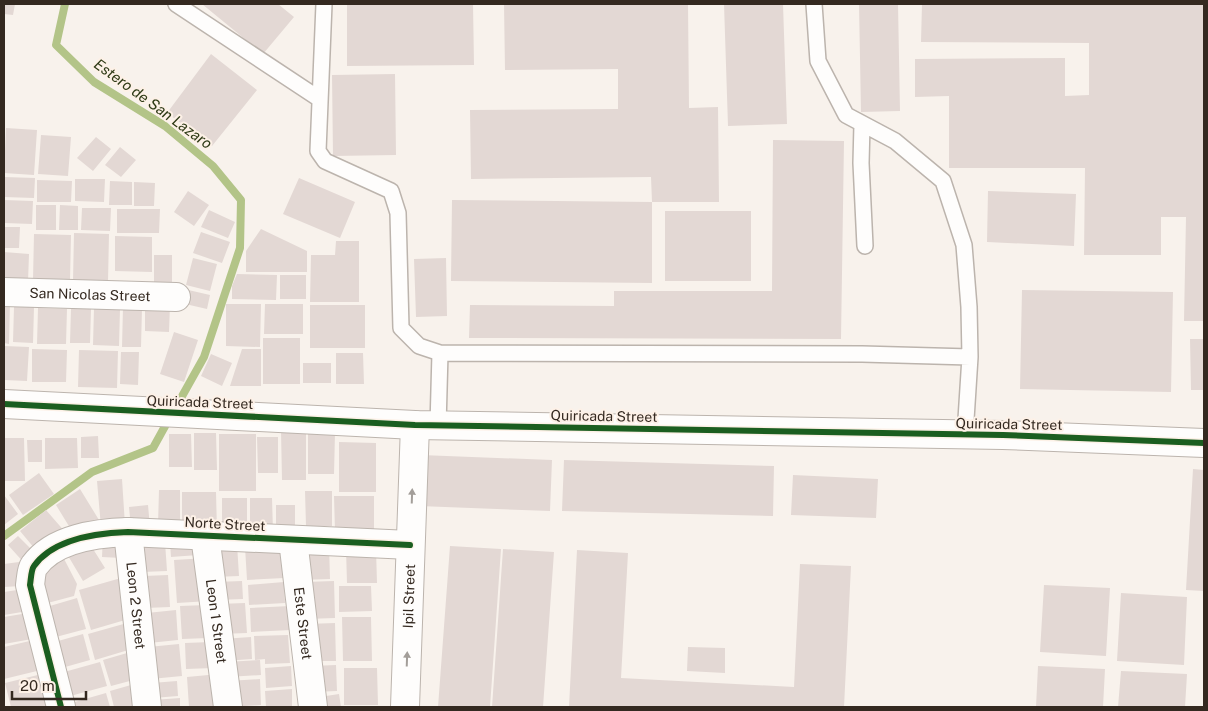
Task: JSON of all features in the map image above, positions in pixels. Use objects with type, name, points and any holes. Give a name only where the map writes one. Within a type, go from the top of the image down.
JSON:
[{"type":"street","name":"San Nicolas Street","points":[[4,292],[176,297]]},
{"type":"street","name":"Quiricada Street","points":[[4,404],[162,414],[427,425],[965,435],[1204,443]]},
{"type":"street","name":"Ipil Street","points":[[405,707],[410,545],[427,425]]},
{"type":"street","name":"Norte Street","points":[[61,707],[30,585],[33,567],[44,556],[75,539],[97,533],[128,532],[410,545]]},
{"type":"street","name":"Leon 2 Street","points":[[128,532],[147,707]]},
{"type":"street","name":"Leon 1 Street","points":[[206,536],[228,707]]},
{"type":"street","name":"Este Street","points":[[294,540],[312,707]]},
{"type":"lane","points":[[176,4],[318,98]]},
{"type":"lane","points":[[324,4],[318,98],[318,152],[325,161],[391,192],[398,213],[401,328],[419,346],[440,353],[862,354],[970,357]]},
{"type":"lane","points":[[814,4],[818,61],[846,115],[894,141],[943,181],[964,245],[969,307],[970,357],[965,435]]},
{"type":"lane","points":[[862,124],[865,246]]},
{"type":"lane","points":[[427,425],[440,353]]},
{"type":"building","points":[[4,4],[15,4],[13,15],[4,14]]},
{"type":"building","points":[[202,4],[278,4],[294,17],[263,54]]},
{"type":"building","points":[[347,4],[473,4],[474,65],[347,66]]},
{"type":"building","points":[[504,4],[688,4],[689,108],[718,107],[719,202],[652,202],[651,177],[471,179],[470,110],[618,109],[618,69],[505,70]]},
{"type":"building","points":[[724,4],[783,4],[787,124],[728,126]]},
{"type":"building","points":[[859,4],[898,4],[900,111],[861,112]]},
{"type":"building","points":[[922,4],[1204,4],[1204,321],[1184,321],[1186,217],[1161,217],[1161,255],[1084,255],[1085,168],[949,168],[949,96],[915,97],[915,59],[1065,58],[1065,96],[1089,95],[1089,43],[921,42]]},
{"type":"building","points":[[211,54],[257,90],[212,146],[167,113]]},
{"type":"building","points":[[395,74],[396,155],[333,156],[332,75]]},
{"type":"building","points":[[6,128],[37,130],[34,175],[4,173]]},
{"type":"building","points":[[41,135],[71,137],[68,176],[38,174]]},
{"type":"building","points":[[96,137],[111,149],[93,171],[77,158]]},
{"type":"building","points":[[773,140],[844,141],[841,339],[469,338],[470,305],[614,306],[614,291],[772,291]]},
{"type":"building","points":[[120,147],[136,160],[121,177],[105,165]]},
{"type":"building","points":[[4,177],[35,178],[34,198],[4,197]]},
{"type":"building","points":[[299,178],[355,202],[340,238],[283,214]]},
{"type":"building","points":[[75,179],[105,179],[104,202],[75,201]]},
{"type":"building","points":[[37,180],[72,181],[71,202],[37,202]]},
{"type":"building","points":[[110,181],[132,182],[132,205],[109,205]]},
{"type":"building","points":[[134,182],[155,183],[154,206],[134,206]]},
{"type":"building","points":[[188,191],[209,205],[194,226],[174,212]]},
{"type":"building","points":[[988,191],[1076,194],[1074,246],[987,242]]},
{"type":"building","points":[[4,200],[33,201],[32,224],[4,223]]},
{"type":"building","points":[[452,200],[652,202],[652,283],[451,281]]},
{"type":"building","points":[[36,205],[56,205],[56,230],[36,230]]},
{"type":"building","points":[[60,205],[78,206],[78,230],[59,230]]},
{"type":"building","points":[[82,208],[111,208],[110,231],[81,230]]},
{"type":"building","points":[[117,209],[160,209],[159,233],[117,233]]},
{"type":"building","points":[[209,210],[235,222],[228,238],[201,227]]},
{"type":"building","points":[[665,211],[751,211],[751,281],[665,281]]},
{"type":"building","points":[[4,227],[20,227],[19,248],[4,248]]},
{"type":"building","points":[[261,229],[307,251],[307,272],[246,272],[246,251]]},
{"type":"building","points":[[201,232],[230,242],[222,263],[193,253]]},
{"type":"building","points":[[74,233],[109,234],[108,282],[73,281]]},
{"type":"building","points":[[34,234],[71,235],[70,280],[33,280]]},
{"type":"building","points":[[115,236],[152,237],[152,272],[115,271]]},
{"type":"building","points":[[336,241],[359,241],[359,302],[310,302],[311,255],[335,255]]},
{"type":"building","points":[[4,252],[29,254],[28,282],[4,281]]},
{"type":"building","points":[[154,255],[172,255],[172,286],[154,285]]},
{"type":"building","points":[[193,258],[217,264],[210,291],[186,285]]},
{"type":"building","points":[[446,258],[447,316],[416,317],[414,259]]},
{"type":"building","points":[[237,274],[277,275],[276,300],[232,299],[232,286]]},
{"type":"building","points":[[280,275],[306,275],[306,299],[280,299]]},
{"type":"building","points":[[184,289],[210,295],[207,309],[181,303]]},
{"type":"building","points":[[1022,290],[1173,292],[1171,392],[1020,389]]},
{"type":"building","points":[[4,302],[10,302],[9,344],[4,343]]},
{"type":"building","points":[[145,304],[170,305],[169,332],[145,331]]},
{"type":"building","points":[[226,304],[261,304],[260,347],[226,346]]},
{"type":"building","points":[[265,304],[303,304],[303,334],[264,334]]},
{"type":"building","points":[[310,305],[365,305],[365,348],[310,348]]},
{"type":"building","points":[[14,307],[34,307],[33,343],[13,342]]},
{"type":"building","points":[[123,307],[142,308],[141,347],[122,347]]},
{"type":"building","points":[[38,308],[67,309],[66,344],[37,344]]},
{"type":"building","points":[[94,308],[120,309],[119,346],[93,345]]},
{"type":"building","points":[[71,309],[91,309],[90,343],[70,343]]},
{"type":"building","points":[[174,332],[198,340],[184,382],[160,374]]},
{"type":"building","points":[[263,338],[300,338],[300,384],[263,384]]},
{"type":"building","points":[[1190,339],[1204,339],[1204,390],[1191,390]]},
{"type":"building","points":[[4,346],[29,347],[27,381],[4,380]]},
{"type":"building","points":[[32,349],[67,350],[66,382],[32,382]]},
{"type":"building","points":[[242,349],[261,349],[261,386],[230,386]]},
{"type":"building","points":[[79,350],[118,351],[117,388],[78,387]]},
{"type":"building","points":[[121,352],[139,352],[138,385],[120,384]]},
{"type":"building","points":[[336,353],[363,353],[364,384],[336,384]]},
{"type":"building","points":[[211,354],[232,363],[222,386],[201,376]]},
{"type":"building","points":[[303,363],[331,363],[331,383],[303,383]]},
{"type":"building","points":[[281,431],[306,431],[306,480],[282,480]]},
{"type":"building","points":[[194,433],[216,433],[217,470],[194,470]]},
{"type":"building","points":[[308,433],[335,433],[334,474],[308,474]]},
{"type":"building","points":[[169,434],[191,434],[192,467],[169,467]]},
{"type":"building","points":[[219,434],[256,434],[256,491],[219,491]]},
{"type":"building","points":[[98,436],[99,458],[81,458],[81,437]]},
{"type":"building","points":[[257,437],[278,437],[278,473],[258,473]]},
{"type":"building","points":[[4,438],[24,438],[25,481],[4,481]]},
{"type":"building","points":[[45,438],[77,438],[78,468],[45,469]]},
{"type":"building","points":[[27,440],[42,440],[42,462],[28,462]]},
{"type":"building","points":[[339,442],[376,443],[376,492],[339,492]]},
{"type":"building","points":[[421,455],[552,460],[550,511],[419,506]]},
{"type":"building","points":[[564,460],[774,466],[773,516],[562,511]]},
{"type":"building","points":[[1193,469],[1204,470],[1204,591],[1186,590]]},
{"type":"building","points":[[39,473],[54,494],[23,515],[9,495]]},
{"type":"building","points":[[793,475],[878,479],[876,518],[791,515]]},
{"type":"building","points":[[122,479],[125,525],[101,527],[97,481]]},
{"type":"building","points":[[80,489],[99,520],[75,536],[56,505]]},
{"type":"building","points":[[159,490],[180,490],[180,525],[158,525]]},
{"type":"building","points":[[305,491],[332,491],[332,526],[306,526]]},
{"type":"building","points":[[182,492],[216,492],[217,531],[182,531]]},
{"type":"building","points":[[4,495],[18,514],[4,525]]},
{"type":"building","points":[[334,496],[374,496],[374,531],[335,531]]},
{"type":"building","points":[[222,498],[247,498],[247,526],[222,526]]},
{"type":"building","points":[[250,498],[272,498],[273,532],[250,532]]},
{"type":"building","points":[[148,505],[150,527],[131,528],[129,507]]},
{"type":"building","points":[[276,505],[295,505],[295,527],[276,527]]},
{"type":"building","points":[[46,510],[66,533],[40,555],[20,531]]},
{"type":"building","points":[[103,535],[123,536],[122,558],[102,557]]},
{"type":"building","points":[[18,536],[37,555],[26,565],[8,545]]},
{"type":"building","points":[[88,541],[105,568],[83,581],[67,554]]},
{"type":"building","points":[[165,542],[167,571],[142,572],[140,544]]},
{"type":"building","points":[[197,542],[198,555],[171,557],[170,543]]},
{"type":"building","points":[[237,544],[239,576],[214,577],[212,545]]},
{"type":"building","points":[[329,545],[330,579],[299,580],[298,546]]},
{"type":"building","points":[[282,546],[284,578],[247,580],[245,547]]},
{"type":"building","points":[[450,546],[501,549],[490,707],[438,707]]},
{"type":"building","points":[[346,549],[376,549],[377,583],[347,583]]},
{"type":"building","points":[[503,549],[554,552],[543,707],[492,707]]},
{"type":"building","points":[[577,550],[628,553],[621,678],[794,687],[800,564],[851,566],[844,707],[569,707]]},
{"type":"building","points":[[61,553],[77,584],[74,596],[40,605],[33,584]]},
{"type":"building","points":[[207,558],[209,601],[177,603],[174,560]]},
{"type":"building","points":[[19,562],[21,586],[4,587],[4,564]]},
{"type":"building","points":[[168,575],[170,607],[145,608],[144,576]]},
{"type":"building","points":[[121,578],[132,618],[91,630],[79,590]]},
{"type":"building","points":[[242,581],[243,599],[216,600],[215,582]]},
{"type":"building","points":[[334,581],[335,618],[306,619],[305,582]]},
{"type":"building","points":[[284,582],[285,603],[249,605],[248,585]]},
{"type":"building","points":[[1044,585],[1110,588],[1106,656],[1040,652]]},
{"type":"building","points":[[339,586],[371,586],[372,611],[339,612]]},
{"type":"building","points":[[24,589],[28,611],[4,615],[4,592]]},
{"type":"building","points":[[1121,593],[1187,597],[1184,665],[1117,661]]},
{"type":"building","points":[[77,598],[86,629],[52,638],[43,608]]},
{"type":"building","points":[[245,603],[247,633],[220,634],[218,604]]},
{"type":"building","points":[[207,605],[208,638],[182,639],[180,606]]},
{"type":"building","points":[[290,606],[291,630],[251,632],[250,608]]},
{"type":"building","points":[[176,610],[178,640],[149,643],[147,613]]},
{"type":"building","points":[[28,613],[32,639],[4,644],[4,617]]},
{"type":"building","points":[[342,617],[371,617],[372,661],[343,661]]},
{"type":"building","points":[[127,623],[135,648],[95,660],[88,634]]},
{"type":"building","points":[[335,623],[336,661],[308,661],[307,624]]},
{"type":"building","points":[[83,634],[90,660],[58,669],[51,643]]},
{"type":"building","points":[[288,635],[290,663],[265,664],[265,659],[255,660],[254,636]]},
{"type":"building","points":[[251,637],[252,659],[224,661],[222,639]]},
{"type":"building","points":[[34,640],[41,670],[4,679],[4,647]]},
{"type":"building","points":[[211,642],[213,668],[186,669],[185,643]]},
{"type":"building","points":[[179,644],[182,676],[151,679],[148,647]]},
{"type":"building","points":[[688,647],[725,648],[725,673],[687,671]]},
{"type":"building","points":[[134,651],[141,678],[111,686],[103,660]]},
{"type":"building","points":[[260,660],[261,675],[227,677],[226,662]]},
{"type":"building","points":[[100,662],[107,686],[63,698],[57,674]]},
{"type":"building","points":[[336,665],[337,691],[313,692],[312,666]]},
{"type":"building","points":[[291,666],[292,686],[266,688],[265,668]]},
{"type":"building","points":[[1038,666],[1105,669],[1103,707],[1036,707]]},
{"type":"building","points":[[344,668],[377,668],[378,705],[344,705]]},
{"type":"building","points":[[1121,671],[1187,674],[1185,707],[1118,707]]},
{"type":"building","points":[[46,673],[54,705],[45,707],[11,707],[5,683]]},
{"type":"building","points":[[219,674],[222,707],[189,707],[187,677]]},
{"type":"building","points":[[260,679],[261,705],[230,707],[228,681]]},
{"type":"building","points":[[177,681],[178,696],[153,698],[152,683]]},
{"type":"building","points":[[138,683],[145,707],[114,707],[110,691]]},
{"type":"building","points":[[292,689],[292,707],[266,707],[265,691]]},
{"type":"building","points":[[106,693],[110,707],[65,707],[64,705]]},
{"type":"building","points":[[339,694],[341,707],[314,707],[313,698]]},
{"type":"building","points":[[180,698],[180,707],[154,707],[153,700]]},
{"type":"waterway","name":"Estero de San Lazaro","points":[[65,4],[56,45],[94,82],[165,126],[213,166],[241,200],[240,248],[204,357],[176,407]]},
{"type":"waterway","points":[[4,536],[92,472],[153,448],[169,419]]},
{"type":"cycle path","points":[[4,404],[415,425],[1003,435],[1204,443]]},
{"type":"cycle path","points":[[61,707],[30,585],[34,566],[53,549],[64,543],[90,536],[128,532],[410,545]]}]
